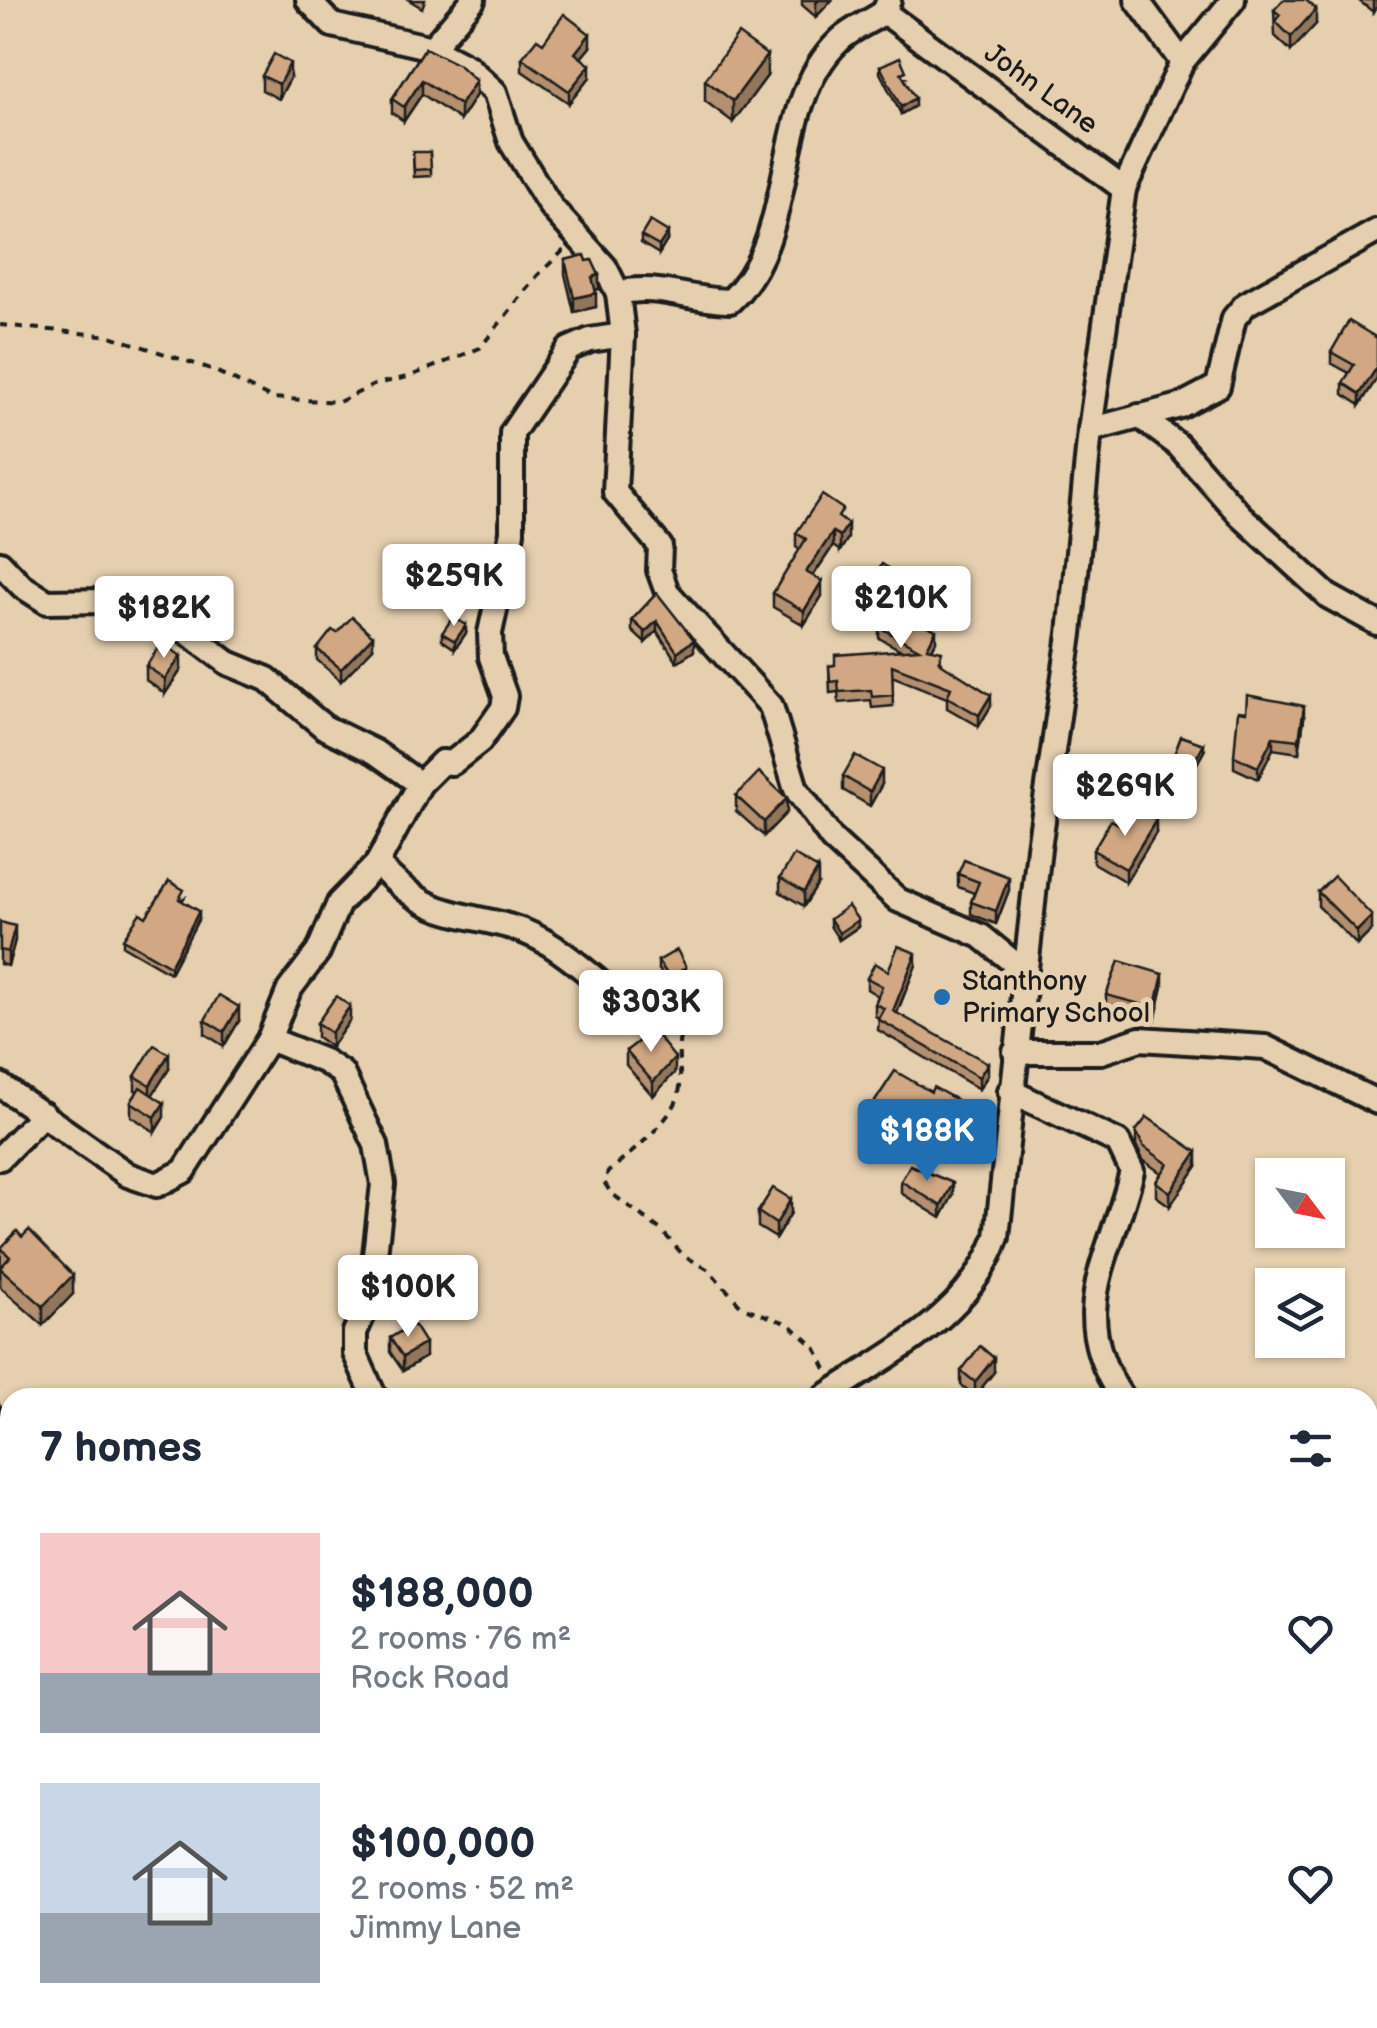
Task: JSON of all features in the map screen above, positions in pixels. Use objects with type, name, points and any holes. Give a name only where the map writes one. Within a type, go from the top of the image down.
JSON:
[{"type":"street","points":[[308,0],[332,25],[432,48],[468,67],[495,92],[511,142],[551,208],[605,267],[618,293],[623,335],[615,492],[660,546],[659,570],[666,592],[771,706],[796,789],[832,840],[898,900],[980,936],[1025,972]]},
{"type":"street","points":[[432,48],[473,0]]},
{"type":"street","points":[[1137,0],[1182,62]]},
{"type":"street","points":[[838,1388],[930,1329],[971,1289],[989,1260],[1001,1214],[1010,1091],[1070,634],[1090,430],[1124,189],[1182,62],[1233,0]]},
{"type":"street","points":[[618,293],[639,287],[697,301],[730,302],[744,288],[770,229],[802,106],[824,60],[840,39],[887,6]]},
{"type":"street","name":"John Lane","points":[[887,6],[1124,189]]},
{"type":"street","points":[[1090,430],[1180,406],[1218,386],[1234,318],[1246,304],[1377,231]]},
{"type":"street","points":[[0,1085],[128,1175],[157,1185],[184,1172],[269,1039],[289,990],[318,952],[339,903],[377,864],[420,784],[442,762],[452,763],[473,748],[503,708],[505,696],[491,657],[490,634],[512,532],[512,433],[569,349],[590,340],[623,335]]},
{"type":"street","points":[[1139,416],[1178,445],[1240,515],[1328,596],[1377,624]]},
{"type":"street","points":[[0,563],[22,586],[47,602],[106,601],[167,617],[228,663],[267,680],[324,726],[375,752],[420,784]]},
{"type":"street","points":[[377,864],[394,880],[440,909],[512,924],[546,942],[651,1018],[680,1011],[683,1016]]},
{"type":"street","points":[[269,1039],[342,1073],[376,1146],[383,1184],[370,1299],[356,1332],[355,1353],[371,1388]]},
{"type":"street","points":[[1015,1052],[1101,1052],[1140,1039],[1265,1047],[1377,1102]]},
{"type":"street","points":[[1010,1091],[1118,1142],[1132,1171],[1092,1316],[1106,1372],[1116,1388]]},
{"type":"street","points":[[0,1158],[43,1114]]},
{"type":"path","points":[[0,325],[110,336],[210,370],[271,398],[339,402],[376,384],[408,377],[480,348],[537,276],[578,236]]},
{"type":"path","points":[[683,1016],[676,1055],[678,1098],[670,1114],[608,1172],[604,1182],[611,1193],[661,1230],[683,1254],[709,1270],[742,1306],[790,1324],[815,1347],[828,1388]]},
{"type":"building","points":[[1283,0],[1306,0],[1316,9],[1291,37],[1275,21],[1280,15],[1274,10]]},
{"type":"building","points":[[564,14],[590,34],[575,53],[590,65],[569,91],[522,58],[537,39],[543,43]]},
{"type":"building","points":[[738,34],[767,55],[733,101],[705,80]]},
{"type":"building","points":[[425,48],[459,65],[476,81],[460,105],[422,80],[404,107],[392,99]]},
{"type":"building","points":[[274,54],[290,63],[279,84],[262,76]]},
{"type":"building","points":[[900,57],[906,71],[901,73],[915,98],[901,107],[880,66]]},
{"type":"building","points":[[413,152],[430,152],[431,169],[414,170]]},
{"type":"building","points":[[650,221],[668,232],[659,246],[641,236]]},
{"type":"building","points":[[585,255],[599,275],[592,277],[596,293],[574,298],[565,260]]},
{"type":"building","points":[[1349,321],[1377,338],[1377,367],[1360,394],[1343,383],[1354,365],[1331,352]]},
{"type":"building","points":[[822,495],[843,509],[838,517],[848,524],[840,536],[833,532],[806,572],[822,581],[804,611],[773,593],[806,539],[796,533]]},
{"type":"building","points":[[882,564],[915,585],[900,613],[936,630],[927,648],[942,651],[939,662],[991,695],[979,715],[947,697],[951,688],[892,665],[893,695],[872,697],[871,690],[839,692],[838,681],[830,682],[829,666],[835,665],[835,655],[919,649],[879,627],[888,610],[863,592]]},
{"type":"building","points":[[657,593],[694,640],[677,652],[657,621],[645,632],[632,620]]},
{"type":"building","points":[[352,617],[373,636],[341,669],[317,649],[332,630],[337,633]]},
{"type":"building","points":[[453,617],[466,625],[455,641],[442,633]]},
{"type":"building","points":[[162,643],[181,656],[165,679],[146,666]]},
{"type":"building","points":[[1247,695],[1304,706],[1299,740],[1273,737],[1258,767],[1234,756],[1238,711],[1246,712]]},
{"type":"building","points":[[1181,736],[1204,744],[1186,776],[1169,768]]},
{"type":"building","points":[[855,755],[882,770],[870,792],[843,776]]},
{"type":"building","points":[[759,772],[787,798],[764,822],[736,796]]},
{"type":"building","points":[[1139,809],[1156,820],[1126,869],[1093,850],[1111,820],[1126,828]]},
{"type":"building","points":[[794,855],[818,869],[804,892],[780,878]]},
{"type":"building","points":[[964,860],[1009,877],[996,911],[971,902],[979,882],[958,874]]},
{"type":"building","points":[[1334,876],[1372,916],[1357,931],[1318,892]]},
{"type":"building","points":[[169,881],[184,890],[179,899],[199,911],[170,966],[123,939],[140,913],[146,917]]},
{"type":"building","points":[[848,906],[858,920],[839,933],[830,919]]},
{"type":"building","points":[[0,922],[15,926],[8,952],[0,950]]},
{"type":"building","points":[[898,946],[916,953],[893,1011],[988,1063],[979,1077],[878,1019],[884,1008],[875,1004],[882,986],[867,978],[875,963],[888,971]]},
{"type":"building","points":[[677,950],[686,967],[670,978],[658,961]]},
{"type":"building","points":[[1119,961],[1163,974],[1155,1008],[1106,995]]},
{"type":"building","points":[[219,995],[239,1007],[224,1032],[205,1020]]},
{"type":"building","points":[[336,996],[350,1006],[331,1033],[317,1023]]},
{"type":"building","points":[[653,1030],[675,1058],[653,1082],[626,1051]]},
{"type":"building","points":[[154,1045],[169,1054],[150,1085],[135,1076]]},
{"type":"building","points":[[895,1071],[931,1092],[933,1087],[957,1100],[936,1140],[905,1124],[901,1129],[870,1109]]},
{"type":"building","points":[[140,1087],[164,1103],[155,1117],[131,1102]]},
{"type":"building","points":[[1147,1117],[1197,1152],[1170,1192],[1156,1182],[1168,1164],[1143,1146],[1136,1131]]},
{"type":"building","points":[[910,1165],[953,1183],[941,1206],[901,1181]]},
{"type":"building","points":[[773,1188],[791,1199],[776,1224],[758,1212]]},
{"type":"building","points":[[29,1230],[73,1275],[43,1306],[0,1268],[10,1257],[1,1248],[17,1231],[22,1237]]},
{"type":"building","points":[[413,1324],[425,1343],[403,1357],[390,1338]]},
{"type":"building","points":[[980,1346],[994,1358],[975,1382],[961,1371]]},
{"type":"place","name":"Stanthony Primary School","points":[[942,997]]}]
